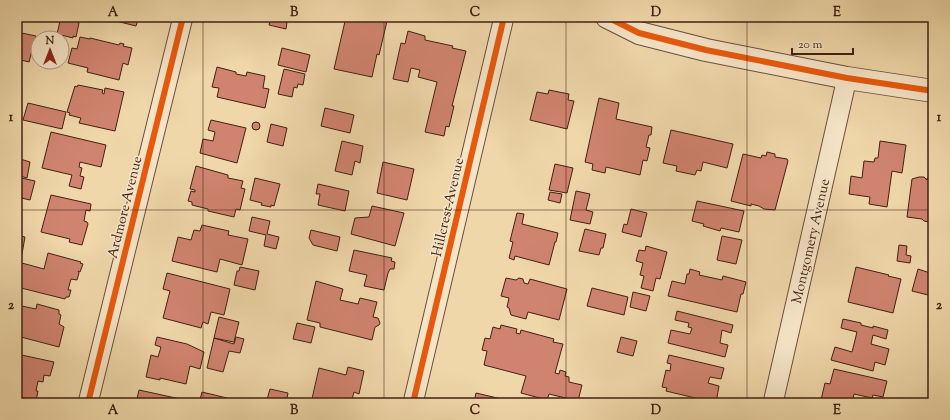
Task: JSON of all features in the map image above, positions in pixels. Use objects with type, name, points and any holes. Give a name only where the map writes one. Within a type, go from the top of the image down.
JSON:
[{"type":"street","name":"Ardmore Avenue","points":[[88,403],[183,17]]},
{"type":"street","name":"Hillcrest Avenue","points":[[413,403],[504,17]]},
{"type":"street","points":[[607,17],[639,33],[706,50],[847,78],[933,91]]},
{"type":"street","name":"Montgomery Avenue","points":[[773,403],[847,78]]},
{"type":"building","points":[[61,17],[78,20],[77,22],[79,23],[76,37],[70,37],[70,30],[58,30]]},
{"type":"building","points":[[100,17],[139,17],[136,26]]},
{"type":"building","points":[[271,17],[285,17],[284,21],[287,22],[286,29],[269,25]]},
{"type":"building","points":[[286,17],[311,17],[310,21]]},
{"type":"building","points":[[346,17],[388,17],[372,77],[334,69]]},
{"type":"building","points":[[408,31],[425,36],[425,40],[453,46],[452,48],[466,51],[452,106],[454,106],[449,127],[446,126],[444,136],[425,132],[437,82],[418,77],[420,70],[411,68],[408,82],[393,79],[401,43],[405,44]]},
{"type":"building","points":[[17,32],[30,35],[29,62],[17,59]]},
{"type":"building","points":[[80,37],[119,45],[120,43],[124,44],[123,46],[132,48],[128,65],[123,63],[119,80],[87,72],[88,68],[70,64],[72,48],[77,49]]},
{"type":"building","points":[[282,48],[310,55],[306,72],[278,65]]},
{"type":"building","points":[[217,67],[246,76],[247,72],[265,76],[263,88],[269,89],[265,108],[217,97],[219,88],[212,87]]},
{"type":"building","points":[[284,69],[305,74],[303,85],[298,84],[297,88],[294,87],[292,97],[278,94]]},
{"type":"building","points":[[78,85],[103,90],[102,93],[104,94],[105,88],[124,92],[115,131],[79,123],[81,118],[69,115],[70,113],[67,112],[75,86],[77,87]]},
{"type":"building","points":[[549,90],[569,94],[568,100],[574,101],[567,129],[530,120],[537,92],[548,94]]},
{"type":"building","points":[[599,98],[619,103],[616,119],[652,127],[651,135],[649,135],[646,147],[650,148],[647,161],[643,160],[640,175],[606,167],[605,173],[592,170],[593,164],[585,162]]},
{"type":"building","points":[[28,103],[66,112],[62,129],[23,120]]},
{"type":"building","points":[[325,108],[354,115],[350,133],[321,126]]},
{"type":"building","points":[[211,120],[246,128],[237,163],[200,153],[203,139],[213,141],[215,132],[208,130]]},
{"type":"building","points":[[254,122],[258,122],[260,126],[258,130],[254,130],[252,128],[252,124]]},
{"type":"building","points":[[271,124],[287,128],[283,146],[267,142]]},
{"type":"building","points":[[671,130],[733,144],[727,168],[703,162],[701,171],[697,170],[695,175],[676,171],[677,166],[663,163]]},
{"type":"building","points":[[51,132],[106,145],[101,167],[80,162],[79,167],[82,168],[80,176],[84,177],[81,189],[69,186],[72,175],[42,168]]},
{"type":"building","points":[[342,141],[363,146],[360,163],[355,161],[352,175],[335,171]]},
{"type":"building","points":[[880,141],[906,145],[902,173],[892,171],[887,207],[869,204],[870,197],[849,194],[851,176],[862,178],[864,161],[874,162],[875,158],[878,158]]},
{"type":"building","points":[[767,152],[775,154],[775,157],[787,159],[788,161],[775,210],[764,209],[751,204],[751,206],[731,201],[743,154],[761,158],[762,155],[766,156]]},
{"type":"building","points":[[17,158],[30,162],[27,178],[17,175]]},
{"type":"building","points":[[383,162],[414,169],[407,200],[377,193]]},
{"type":"building","points":[[555,164],[573,168],[567,193],[549,190]]},
{"type":"building","points":[[196,166],[228,175],[228,178],[243,181],[241,188],[245,189],[240,210],[236,209],[234,217],[208,211],[208,209],[192,205],[192,202],[188,201],[191,191],[195,192],[195,190],[190,189]]},
{"type":"building","points":[[17,177],[35,181],[30,200],[17,197]]},
{"type":"building","points":[[924,177],[927,180],[927,178],[933,179],[933,220],[929,222],[922,219],[907,217],[912,179]]},
{"type":"building","points":[[255,178],[280,184],[274,206],[271,205],[271,207],[261,205],[262,203],[250,200]]},
{"type":"building","points":[[318,184],[349,191],[345,211],[318,205],[320,194],[316,194]]},
{"type":"building","points":[[576,191],[590,194],[586,210],[593,212],[590,224],[570,220]]},
{"type":"building","points":[[550,192],[562,194],[560,203],[548,200]]},
{"type":"building","points":[[51,195],[91,204],[90,211],[86,210],[84,221],[88,224],[82,245],[69,242],[70,239],[41,232]]},
{"type":"building","points":[[697,201],[744,211],[739,232],[721,228],[720,231],[703,226],[704,224],[692,221]]},
{"type":"building","points":[[372,206],[404,213],[395,246],[351,234],[355,218],[369,217]]},
{"type":"building","points":[[631,209],[647,213],[641,237],[622,232],[624,224],[627,225]]},
{"type":"building","points":[[517,213],[524,214],[522,224],[558,233],[549,265],[515,256],[514,260],[509,258],[513,242],[510,241]]},
{"type":"building","points":[[252,217],[270,221],[267,234],[279,237],[276,249],[264,246],[266,235],[249,231]]},
{"type":"building","points":[[202,225],[229,231],[228,235],[248,239],[242,265],[220,259],[217,272],[172,261],[178,237],[191,240],[194,230],[200,231]]},
{"type":"building","points":[[585,229],[606,234],[603,248],[601,248],[599,255],[579,251]]},
{"type":"building","points":[[311,230],[340,237],[337,251],[313,245],[309,238]]},
{"type":"building","points":[[17,235],[25,237],[22,254],[17,253]]},
{"type":"building","points":[[722,236],[742,240],[736,264],[717,260]]},
{"type":"building","points":[[899,245],[907,246],[906,255],[911,256],[910,263],[897,261]]},
{"type":"building","points":[[646,246],[667,252],[660,279],[656,278],[653,291],[641,288],[644,276],[640,275],[643,263],[636,261],[639,250],[645,251]]},
{"type":"building","points":[[354,250],[392,258],[391,261],[395,262],[394,269],[390,269],[388,273],[384,290],[364,286],[367,275],[349,271]]},
{"type":"building","points":[[48,253],[81,262],[80,263],[83,264],[80,272],[78,271],[79,273],[77,280],[71,279],[68,290],[71,290],[69,297],[66,297],[65,299],[17,287],[18,262],[44,269]]},
{"type":"building","points":[[240,267],[259,271],[255,290],[234,285],[237,271],[239,271]]},
{"type":"building","points":[[856,267],[901,279],[893,313],[848,302]]},
{"type":"building","points":[[690,269],[700,272],[699,275],[722,280],[723,276],[746,282],[743,294],[741,294],[737,312],[668,296],[672,281],[685,284],[687,274],[689,274]]},
{"type":"building","points":[[918,269],[933,274],[933,280],[928,295],[912,291]]},
{"type":"building","points":[[167,273],[230,289],[224,315],[211,312],[208,324],[203,322],[201,328],[163,318],[170,291],[163,289]]},
{"type":"building","points":[[506,278],[516,280],[519,278],[523,279],[524,283],[528,284],[530,279],[567,289],[559,320],[528,312],[526,319],[511,315],[509,308],[507,307],[509,298],[501,296]]},
{"type":"building","points":[[316,281],[343,289],[340,300],[358,304],[360,298],[377,302],[373,317],[378,318],[380,323],[375,327],[372,340],[320,327],[320,323],[307,320]]},
{"type":"building","points":[[592,288],[628,297],[624,315],[587,306]]},
{"type":"building","points":[[633,292],[650,296],[646,311],[630,307]]},
{"type":"building","points":[[37,304],[59,310],[59,314],[61,315],[59,324],[64,327],[59,347],[17,336],[17,305],[36,309]]},
{"type":"building","points":[[677,311],[733,325],[731,333],[722,330],[720,343],[728,345],[725,357],[668,343],[671,330],[690,334],[692,328],[688,327],[689,323],[675,320]]},
{"type":"building","points":[[219,317],[239,322],[234,342],[214,338]]},
{"type":"building","points":[[843,319],[861,323],[861,325],[873,328],[873,326],[888,330],[886,339],[873,335],[871,344],[889,349],[885,365],[875,362],[873,371],[831,360],[835,347],[852,352],[857,332],[841,328]]},
{"type":"building","points":[[297,323],[315,327],[311,343],[293,339]]},
{"type":"building","points":[[501,325],[517,329],[516,333],[520,334],[521,330],[554,339],[553,342],[563,344],[555,373],[559,374],[560,370],[566,372],[565,376],[569,377],[569,382],[582,385],[578,401],[549,394],[547,400],[521,393],[526,376],[484,365],[487,351],[482,350],[485,338],[490,339],[493,327],[500,329]]},
{"type":"building","points":[[157,337],[187,344],[204,352],[200,369],[190,366],[186,384],[160,378],[160,380],[146,377],[151,355],[158,357],[161,347],[155,345]]},
{"type":"building","points":[[236,337],[244,339],[240,353],[229,351],[223,372],[207,368],[214,338],[234,344]]},
{"type":"building","points":[[621,337],[637,341],[633,356],[617,352]]},
{"type":"building","points":[[17,354],[54,362],[50,376],[44,375],[43,382],[38,381],[36,401],[17,396]]},
{"type":"building","points":[[669,355],[724,368],[721,379],[710,377],[708,383],[719,386],[716,403],[666,391],[667,388],[662,387],[666,370],[670,371],[671,364],[667,363]]},
{"type":"building","points":[[348,367],[364,371],[359,394],[354,392],[351,403],[311,403],[319,368],[346,375]]},
{"type":"building","points":[[834,369],[887,381],[883,397],[873,395],[872,398],[854,394],[852,403],[835,403],[821,400],[825,383],[830,384]]},
{"type":"building","points":[[270,389],[288,393],[286,403],[266,403]]},
{"type":"building","points":[[139,390],[185,400],[184,403],[136,403]]},
{"type":"building","points":[[202,392],[227,398],[226,403],[199,403]]},
{"type":"building","points":[[476,393],[510,401],[509,403],[474,403]]},
{"type":"cycle path","points":[[88,403],[183,17]]},
{"type":"cycle path","points":[[413,403],[504,17]]},
{"type":"cycle path","points":[[607,17],[639,33],[706,50],[847,78],[933,91]]}]
